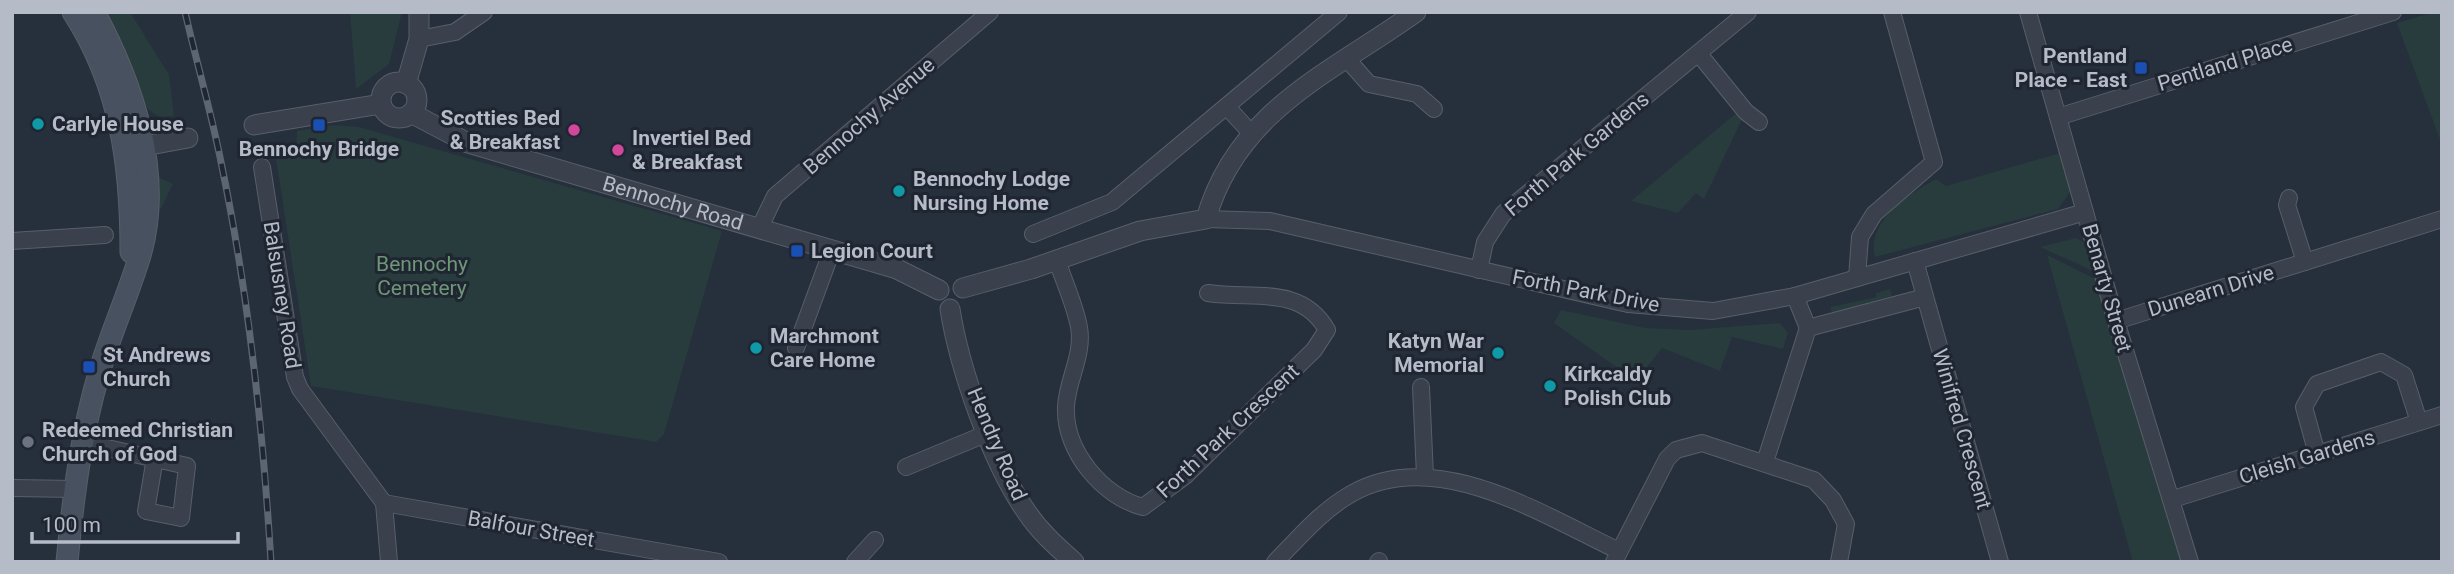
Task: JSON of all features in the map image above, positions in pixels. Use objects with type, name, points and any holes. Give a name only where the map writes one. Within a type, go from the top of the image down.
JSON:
[{"type":"main road","points":[[67,562],[75,489],[99,374],[141,252],[148,187],[100,64],[74,12]]},
{"type":"main road","points":[[94,12],[122,69],[135,148]]},
{"type":"street","points":[[406,84],[419,38],[419,12]]},
{"type":"street","points":[[419,38],[455,32],[484,12]]},
{"type":"street","name":"Bennochy Avenue","points":[[759,229],[775,196],[990,12]]},
{"type":"street","points":[[1033,234],[1112,202],[1339,12]]},
{"type":"street","name":"Forth Park Gardens","points":[[1479,270],[1485,242],[1503,214],[1748,12]]},
{"type":"street","points":[[1857,278],[1860,237],[1874,214],[1934,162],[1892,12]]},
{"type":"street","name":"Benarty Street","points":[[2028,12],[2116,321],[2173,499],[2190,562]]},
{"type":"street","name":"Pentland Place","points":[[2058,117],[2393,12]]},
{"type":"street","points":[[963,288],[1140,232],[1206,219],[1216,184],[1251,133],[1304,85],[1410,14]]},
{"type":"street","points":[[1699,54],[1746,112],[1759,122]]},
{"type":"street","points":[[1346,58],[1357,74],[1369,83],[1417,94],[1434,108]]},
{"type":"street","points":[[406,84],[416,97],[411,113],[401,117],[391,116],[381,104],[382,94],[389,85],[406,84]]},
{"type":"street","points":[[254,125],[381,104]]},
{"type":"street","points":[[1227,107],[1251,133]]},
{"type":"street","name":"Bennochy Road","points":[[411,113],[468,144],[897,269],[939,290]]},
{"type":"street","points":[[135,148],[188,138]]},
{"type":"street","name":"Balsusney Road","points":[[262,167],[295,377],[300,389],[384,503]]},
{"type":"street","points":[[2290,198],[2287,205],[2305,262]]},
{"type":"street","name":"Forth Park Drive","points":[[1206,219],[1270,221],[1628,304],[1713,311],[1795,296],[2085,212]]},
{"type":"street","name":"Dunearn Drive","points":[[2116,321],[2442,219]]},
{"type":"street","points":[[12,241],[105,235]]},
{"type":"street","points":[[796,348],[832,250]]},
{"type":"street","name":"Forth Park Crescent","points":[[1057,260],[1079,328],[1079,351],[1066,407],[1071,440],[1083,462],[1103,484],[1126,502],[1143,507],[1156,500],[1195,467],[1314,350],[1327,330],[1322,320],[1300,301],[1252,294],[1231,297],[1208,293]]},
{"type":"street","name":"Winifred Crescent","points":[[1915,261],[2000,562]]},
{"type":"street","points":[[949,282],[957,283],[963,288],[964,301],[950,309],[940,302],[939,290],[949,282]]},
{"type":"street","points":[[1765,462],[1808,328],[1795,296]]},
{"type":"street","points":[[1808,328],[1925,297]]},
{"type":"street","name":"Hendry Road","points":[[950,309],[954,336],[988,433],[1024,509],[1053,543],[1074,562]]},
{"type":"street","points":[[2317,453],[2304,407],[2317,384],[2381,362],[2404,375],[2418,422]]},
{"type":"street","points":[[1422,387],[1425,476]]},
{"type":"street","name":"Cleish Gardens","points":[[2173,499],[2442,415]]},
{"type":"street","points":[[906,467],[988,433]]},
{"type":"street","points":[[85,443],[155,458]]},
{"type":"street","points":[[1275,562],[1327,509],[1353,492],[1387,481],[1425,476],[1488,489],[1616,556],[1657,476],[1676,450],[1702,443],[1814,480],[1833,500],[1846,524],[1839,562]]},
{"type":"street","points":[[12,488],[75,489]]},
{"type":"street","points":[[384,503],[390,562]]},
{"type":"street","name":"Balfour Street","points":[[384,503],[719,562]]},
{"type":"street","points":[[855,562],[875,540]]},
{"type":"green space","points":[[108,12],[130,12],[169,75],[174,116],[156,115],[138,95],[119,51]]},
{"type":"green space","points":[[350,12],[402,12],[389,64],[356,89]]},
{"type":"green space","points":[[2433,12],[2442,12],[2442,145],[2397,23]]},
{"type":"green space","points":[[1740,110],[1744,115],[1704,199],[1696,193],[1678,213],[1631,201]]},
{"type":"green space","name":"Bennochy Cemetery","points":[[333,125],[359,127],[722,231],[664,434],[656,442],[311,386],[276,158],[296,155],[297,131]]},
{"type":"green space","points":[[2060,153],[2071,191],[2058,209],[1875,257],[1874,244],[1883,220],[1902,201],[1936,179],[1946,186]]},
{"type":"green space","points":[[156,176],[173,184],[161,209],[156,206]]},
{"type":"green space","points":[[2076,238],[2085,243],[2093,271],[2040,247]]},
{"type":"green space","points":[[2047,255],[2095,279],[2181,562],[2133,562]]},
{"type":"green space","points":[[1890,289],[1892,296],[1832,313],[1830,307],[1876,297],[1876,293]]},
{"type":"green space","points":[[1561,310],[1645,328],[1689,330],[1780,323],[1788,333],[1783,349],[1732,337],[1720,371],[1662,348],[1636,381],[1554,323]]},
{"type":"railway","points":[[185,12],[218,148],[240,265],[259,413],[271,562]]},
{"type":"place","name":"Pentland Place - East","points":[[2141,68]]},
{"type":"place","name":"Carlyle House","points":[[38,124]]},
{"type":"place","name":"Bennochy Bridge","points":[[319,125]]},
{"type":"place","name":"Scotties Bed & Breakfast","points":[[574,130]]},
{"type":"place","name":"Invertiel Bed & Breakfast","points":[[618,150]]},
{"type":"place","name":"Bennochy Lodge Nursing Home","points":[[899,191]]},
{"type":"place","name":"Legion Court","points":[[797,251]]},
{"type":"place","name":"Marchmont Care Home","points":[[756,348]]},
{"type":"place","name":"Katyn War Memorial","points":[[1498,353]]},
{"type":"place","name":"St Andrews Church","points":[[89,367]]},
{"type":"place","name":"Kirkcaldy Polish Club","points":[[1550,386]]},
{"type":"place","name":"Redeemed Christian Church of God","points":[[28,442]]}]
